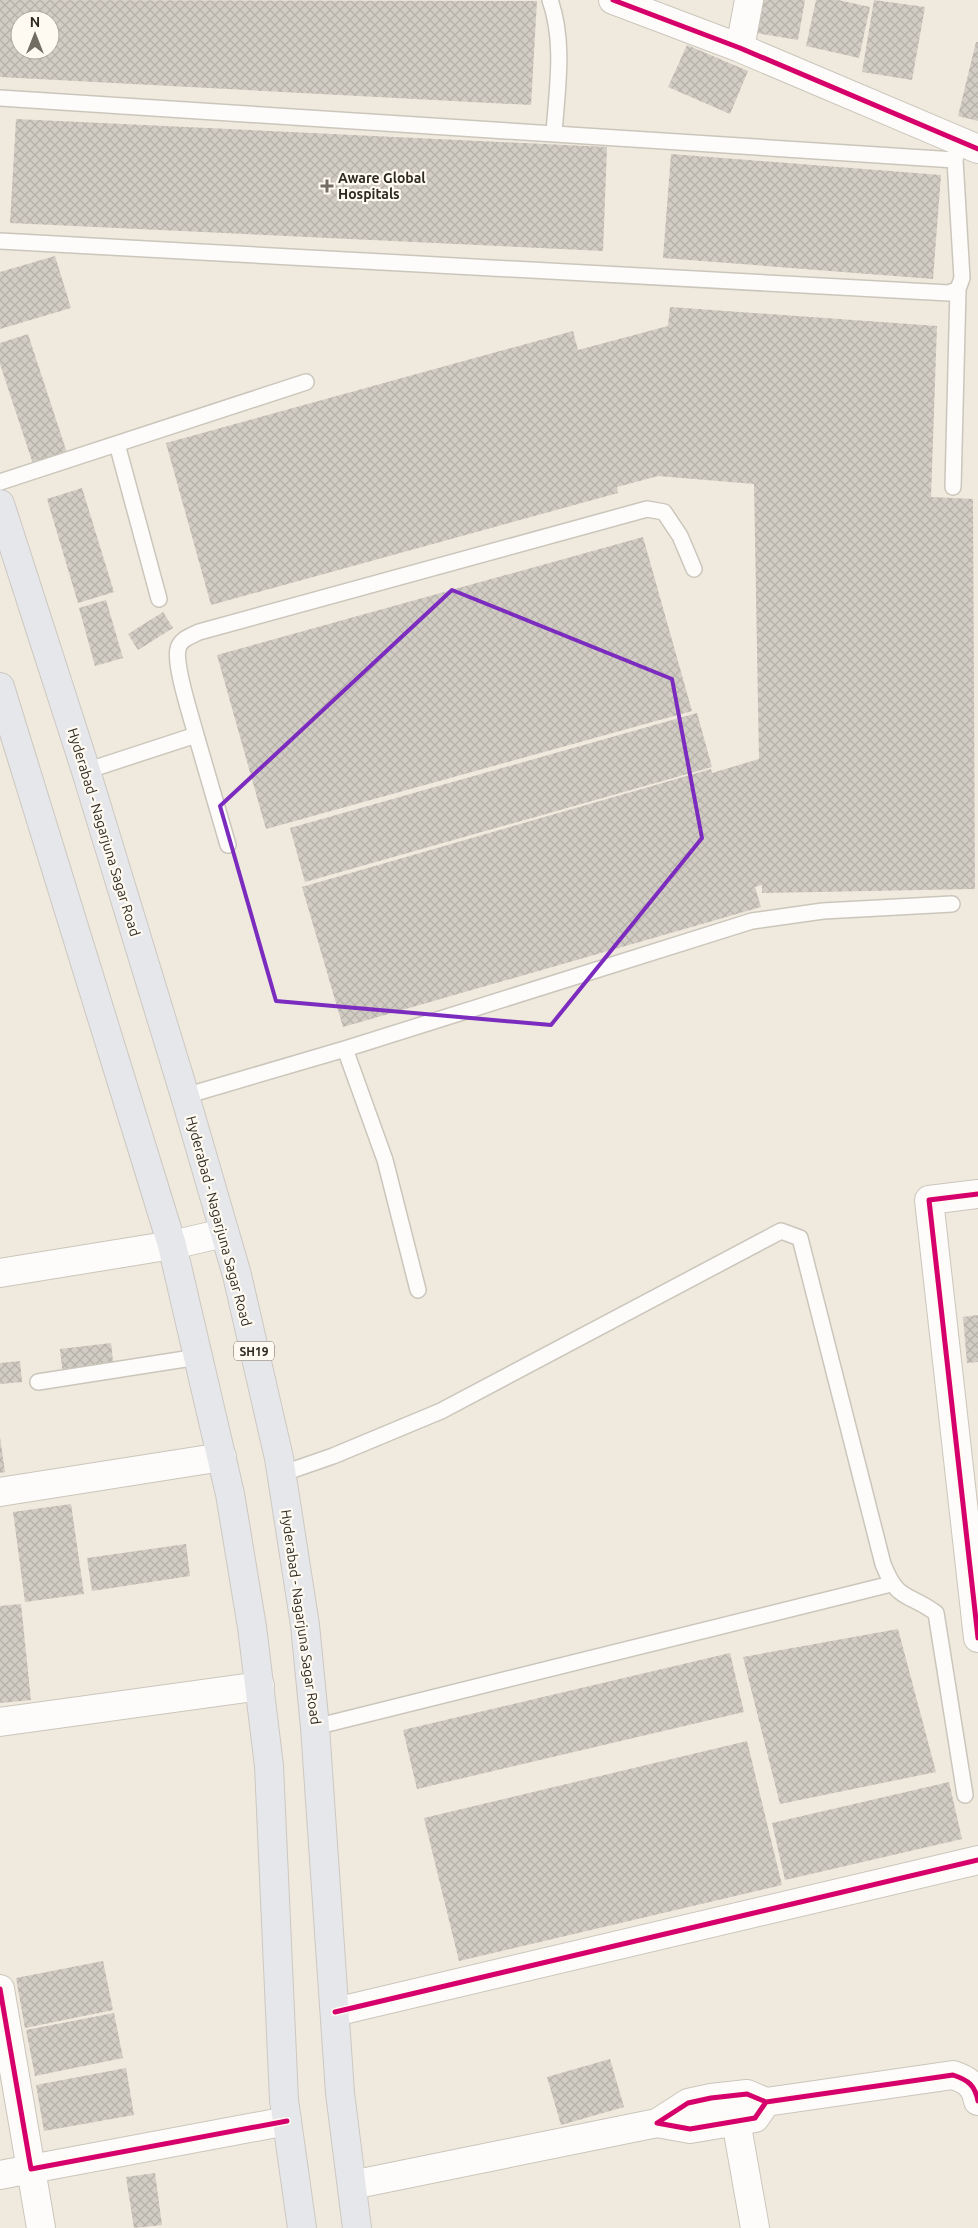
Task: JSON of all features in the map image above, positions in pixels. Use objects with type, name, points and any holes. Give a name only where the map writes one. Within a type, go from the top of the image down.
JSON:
[{"type":"main road","name":"Hyderabad - Nagarjuna Sagar Road","points":[[0,504],[86,771],[185,1096],[237,1275],[281,1474],[305,1625],[315,1727],[340,2093],[357,2228]]},
{"type":"main road","points":[[0,687],[172,1245],[222,1457],[235,1522],[260,1686],[268,1766],[284,2100],[302,2228]]},
{"type":"street","points":[[613,0],[740,48],[965,150]]},
{"type":"street","points":[[740,48],[749,0]]},
{"type":"street","points":[[978,1194],[929,1200],[978,1638]]},
{"type":"street","points":[[0,1273],[172,1245],[224,1233]]},
{"type":"street","points":[[0,1492],[222,1457]]},
{"type":"street","points":[[0,1722],[260,1686]]},
{"type":"street","points":[[335,2012],[978,1860]]},
{"type":"street","points":[[0,1989],[40,2228]]},
{"type":"street","points":[[352,2184],[657,2123],[688,2103],[711,2098],[747,2094],[766,2102],[954,2076],[968,2080],[976,2092],[978,2101]]},
{"type":"street","points":[[657,2123],[690,2129],[755,2118],[766,2102]]},
{"type":"street","points":[[0,2174],[287,2121]]},
{"type":"street","points":[[736,2121],[756,2228]]},
{"type":"lane","points":[[550,0],[557,18],[559,64],[554,132]]},
{"type":"lane","points":[[0,98],[554,132],[965,150],[962,278],[958,289],[952,487]]},
{"type":"lane","points":[[0,241],[939,293],[949,293],[958,289]]},
{"type":"lane","points":[[0,482],[306,382]]},
{"type":"lane","points":[[116,444],[160,599]]},
{"type":"lane","points":[[228,845],[196,735],[178,661],[178,648],[185,639],[198,632],[647,509],[664,512],[680,536],[694,569]]},
{"type":"lane","points":[[86,771],[196,735]]},
{"type":"lane","points":[[185,1096],[345,1049],[752,921],[823,910],[952,904]]},
{"type":"lane","points":[[345,1049],[385,1160],[418,1290]]},
{"type":"lane","points":[[281,1474],[333,1456],[441,1411],[781,1231],[800,1238],[884,1564],[891,1584],[903,1596],[920,1602],[936,1613],[965,1794]]},
{"type":"lane","points":[[38,1382],[198,1357]]},
{"type":"lane","points":[[315,1727],[417,1700],[891,1584]]},
{"type":"highlighted area","points":[[452,590],[672,679],[702,838],[551,1025],[276,1001],[220,806]]},
{"type":"building","points":[[0,0],[537,1],[531,105],[0,77]]},
{"type":"building","points":[[761,0],[805,0],[798,40],[756,33]]},
{"type":"building","points":[[816,0],[838,0],[870,7],[859,58],[806,46]]},
{"type":"building","points":[[874,0],[925,7],[912,80],[862,72]]},
{"type":"building","points":[[976,42],[978,42],[978,121],[958,116]]},
{"type":"building","points":[[687,45],[748,71],[730,114],[668,87]]},
{"type":"building","points":[[16,119],[607,147],[603,251],[10,223]]},
{"type":"building","points":[[671,154],[941,175],[933,279],[663,258]]},
{"type":"building","points":[[55,256],[71,308],[0,329],[0,272]]},
{"type":"building","points":[[670,307],[937,326],[931,497],[973,499],[975,889],[762,893],[762,885],[755,887],[761,907],[343,1027],[302,887],[711,769],[712,773],[759,759],[754,484],[658,476],[617,487],[618,493],[211,605],[166,443],[573,331],[578,350],[668,326]]},
{"type":"building","points":[[28,334],[67,453],[33,464],[0,364],[0,343]]},
{"type":"building","points":[[82,488],[114,592],[78,603],[47,499]]},
{"type":"building","points":[[643,537],[692,711],[266,829],[217,655]]},
{"type":"building","points":[[106,600],[123,658],[95,666],[79,608]]},
{"type":"building","points":[[163,612],[173,628],[138,650],[128,634]]},
{"type":"building","points":[[697,713],[712,767],[305,882],[290,828]]},
{"type":"building","points":[[978,1315],[978,1362],[967,1363],[963,1317]]},
{"type":"building","points":[[111,1343],[114,1370],[63,1376],[60,1349]]},
{"type":"building","points":[[20,1361],[22,1382],[0,1384],[0,1363]]},
{"type":"building","points":[[0,1437],[5,1472],[0,1473]]},
{"type":"building","points":[[71,1504],[84,1594],[25,1602],[13,1512]]},
{"type":"building","points":[[186,1544],[190,1576],[92,1591],[87,1558]]},
{"type":"building","points":[[21,1604],[31,1700],[0,1703],[0,1606]]},
{"type":"building","points":[[898,1629],[936,1772],[780,1804],[743,1657]]},
{"type":"building","points":[[730,1653],[744,1712],[417,1789],[403,1730]]},
{"type":"building","points":[[747,1741],[782,1885],[459,1961],[424,1818]]},
{"type":"building","points":[[949,1782],[962,1839],[785,1880],[772,1823]]},
{"type":"building","points":[[103,1961],[113,2010],[25,2028],[16,1978]]},
{"type":"building","points":[[114,2013],[123,2058],[35,2076],[26,2030]]},
{"type":"building","points":[[610,2059],[624,2107],[561,2125],[547,2077]]},
{"type":"building","points":[[126,2068],[134,2115],[44,2131],[36,2085]]},
{"type":"building","points":[[155,2173],[162,2225],[134,2228],[126,2177]]},
{"type":"cycle path","points":[[613,0],[740,48],[978,149]]},
{"type":"cycle path","points":[[978,1194],[929,1200],[978,1638]]},
{"type":"cycle path","points":[[335,2012],[978,1860]]},
{"type":"cycle path","points":[[0,1989],[31,2169],[287,2121]]},
{"type":"cycle path","points":[[766,2102],[755,2118],[690,2129],[657,2123],[688,2103],[711,2098],[747,2094],[766,2102],[953,2075],[963,2079],[973,2087],[978,2101]]},
{"type":"place","name":"Aware Global Hospitals","points":[[327,186]]}]
